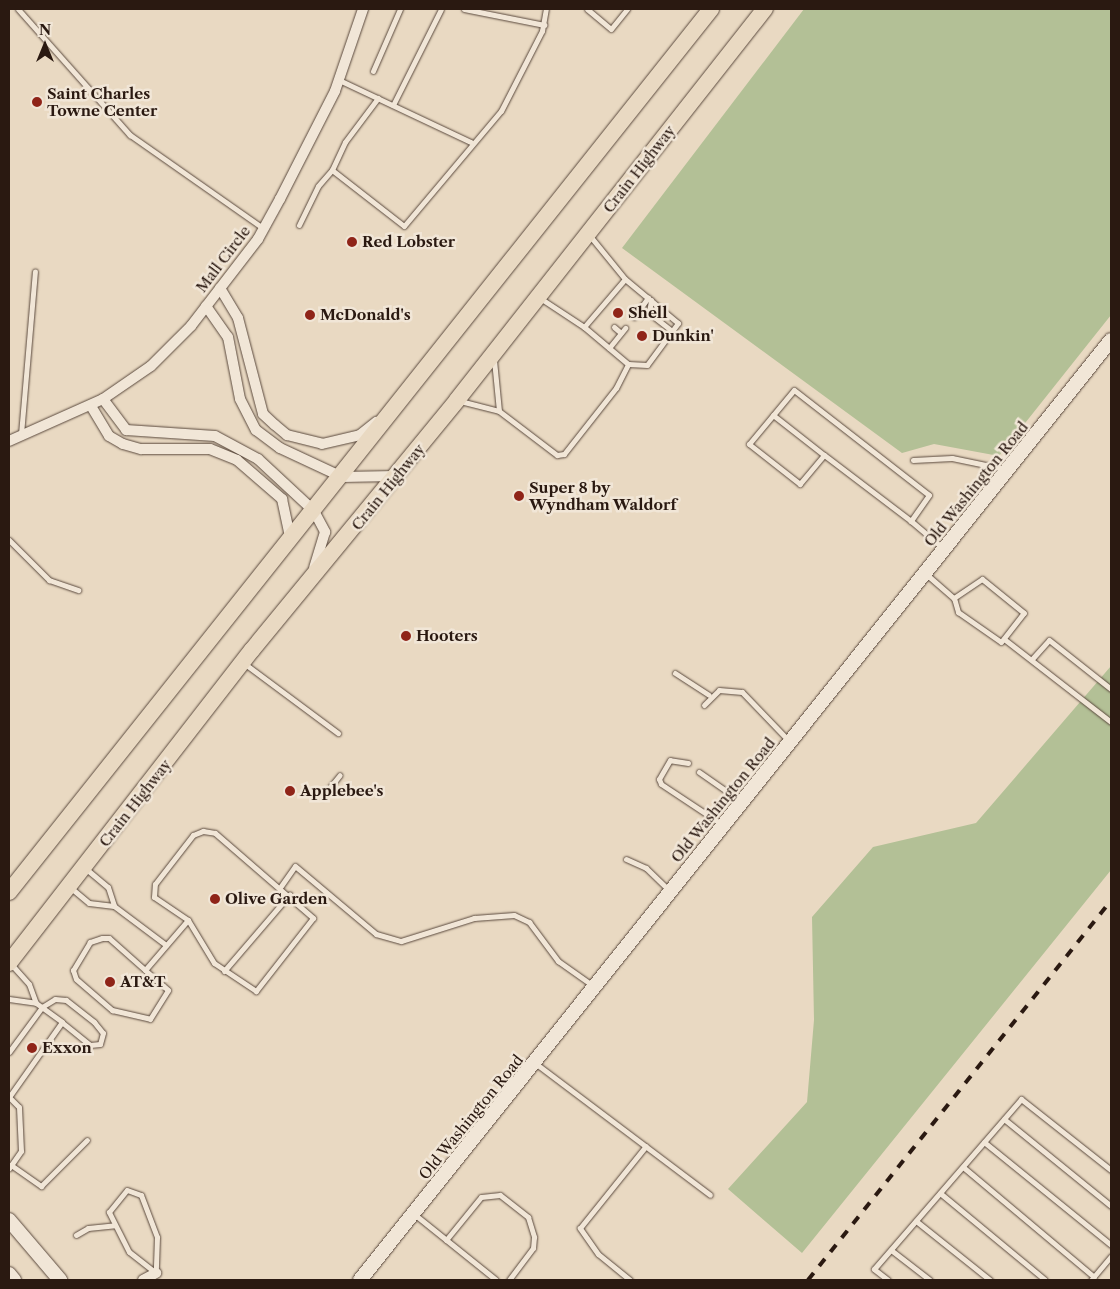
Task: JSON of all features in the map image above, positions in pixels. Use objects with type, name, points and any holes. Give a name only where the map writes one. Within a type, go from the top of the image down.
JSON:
[{"type":"highway","points":[[9,892],[342,477],[396,406],[711,9]]},
{"type":"highway","name":"Crain Highway","points":[[9,963],[71,888],[243,663],[457,400],[765,9]]},
{"type":"main road","name":"Old Washington Road","points":[[360,1280],[1111,340]]},
{"type":"main road","points":[[9,1220],[60,1280]]},
{"type":"main road","points":[[9,1274],[14,1280]]},
{"type":"street","name":"Mall Circle","points":[[9,441],[103,399],[151,366],[206,306],[264,229],[339,80],[363,9]]},
{"type":"street","points":[[220,288],[238,318],[263,414],[288,435],[322,444],[344,441],[360,435],[396,406]]},
{"type":"street","points":[[206,306],[228,337],[240,399],[256,430],[280,448],[342,477],[396,475]]},
{"type":"street","points":[[103,399],[126,430],[215,436],[236,444],[314,511],[325,532],[303,590]]},
{"type":"street","points":[[91,406],[109,436],[123,444],[142,449],[210,449],[236,460],[282,499],[290,540]]},
{"type":"street","points":[[144,1280],[156,1272]]},
{"type":"lane","points":[[18,9],[130,135],[264,229]]},
{"type":"lane","points":[[373,71],[400,9]]},
{"type":"lane","points":[[393,106],[441,9]]},
{"type":"lane","points":[[464,9],[544,25]]},
{"type":"lane","points":[[332,170],[404,226],[471,142],[502,111],[544,25],[546,9]]},
{"type":"lane","points":[[587,9],[611,29],[627,9]]},
{"type":"lane","points":[[339,80],[471,142]]},
{"type":"lane","points":[[299,225],[318,186],[332,170],[345,142],[378,98]]},
{"type":"lane","points":[[538,297],[584,327],[628,364],[647,365],[678,323],[625,279],[588,234]]},
{"type":"lane","points":[[20,437],[35,272]]},
{"type":"lane","points":[[584,327],[625,279]]},
{"type":"lane","points":[[615,291],[620,295]]},
{"type":"lane","points":[[634,316],[650,299]]},
{"type":"lane","points":[[650,299],[648,312],[672,331]]},
{"type":"lane","points":[[607,301],[612,305]]},
{"type":"lane","points":[[597,312],[602,317]]},
{"type":"lane","points":[[614,327],[620,333]]},
{"type":"lane","points":[[609,348],[625,328]]},
{"type":"lane","points":[[494,353],[499,411]]},
{"type":"lane","points":[[457,400],[499,411],[560,455],[616,388],[628,364]]},
{"type":"lane","points":[[824,455],[800,484],[749,444],[794,390],[929,495],[911,521]]},
{"type":"lane","points":[[773,414],[911,521],[944,549]]},
{"type":"lane","points":[[914,460],[946,458],[1008,470]]},
{"type":"lane","points":[[9,540],[49,580],[78,590]]},
{"type":"lane","points":[[925,573],[954,598],[958,612],[1001,642],[1024,613],[982,579],[954,598]]},
{"type":"lane","points":[[1004,639],[1111,722]]},
{"type":"lane","points":[[1032,659],[1049,640],[1111,689]]},
{"type":"lane","points":[[243,663],[338,733]]},
{"type":"lane","points":[[676,673],[709,696]]},
{"type":"lane","points":[[704,705],[709,696],[719,690],[742,692],[790,743]]},
{"type":"lane","points":[[688,763],[670,760],[662,770],[661,784],[724,826]]},
{"type":"lane","points":[[699,772],[742,802]]},
{"type":"lane","points":[[322,797],[340,775]]},
{"type":"lane","points":[[203,830],[215,833],[281,886],[313,918],[260,989],[250,991],[214,963],[188,920],[154,897],[154,884],[193,834],[203,830]]},
{"type":"lane","points":[[626,859],[650,871],[671,892]]},
{"type":"lane","points":[[281,886],[295,866],[376,934],[401,941],[488,915],[522,918],[538,930],[558,961],[595,987]]},
{"type":"lane","points":[[85,868],[108,887],[114,906]]},
{"type":"lane","points":[[71,888],[89,902],[114,906],[166,945]]},
{"type":"lane","points":[[224,971],[290,894]]},
{"type":"lane","points":[[145,970],[188,920]]},
{"type":"lane","points":[[102,938],[109,938],[145,970],[168,990],[146,1020],[112,1010],[76,979],[73,970],[90,942],[102,938]]},
{"type":"lane","points":[[9,963],[29,984],[36,1003]]},
{"type":"lane","points":[[9,999],[36,1003],[42,1007],[62,1022],[90,1045],[100,1044],[103,1034],[77,1006],[55,999],[42,1007],[9,1052]]},
{"type":"lane","points":[[62,1022],[9,1097],[19,1107],[20,1133],[20,1151],[10,1166],[41,1186],[88,1140]]},
{"type":"lane","points":[[535,1062],[710,1195]]},
{"type":"lane","points":[[888,1280],[874,1269],[1021,1099],[1111,1170]]},
{"type":"lane","points":[[1004,1119],[1111,1206]]},
{"type":"lane","points":[[984,1142],[1111,1245]]},
{"type":"lane","points":[[630,1280],[598,1254],[580,1228],[646,1146]]},
{"type":"lane","points":[[963,1167],[1093,1278],[1111,1256]]},
{"type":"lane","points":[[127,1190],[140,1195],[157,1237],[156,1272],[129,1252],[109,1212],[127,1190]]},
{"type":"lane","points":[[940,1193],[1045,1280]]},
{"type":"lane","points":[[446,1240],[481,1197],[500,1195],[528,1217],[534,1237],[533,1248],[509,1280]]},
{"type":"lane","points":[[414,1214],[496,1280]]},
{"type":"lane","points":[[916,1221],[990,1280]]},
{"type":"lane","points":[[76,1235],[88,1228],[115,1225]]},
{"type":"lane","points":[[891,1250],[930,1280]]},
{"type":"green space","points":[[804,9],[1111,9],[1111,315],[999,456],[934,444],[902,453],[622,248]]},
{"type":"green space","points":[[1111,666],[1111,870],[802,1253],[728,1189],[807,1102],[814,1020],[812,917],[873,847],[976,823]]},
{"type":"railway","points":[[808,1280],[1111,900]]},
{"type":"place","name":"Saint Charles Towne Center","points":[[37,102]]},
{"type":"place","name":"Red Lobster","points":[[352,242]]},
{"type":"place","name":"Shell","points":[[618,313]]},
{"type":"place","name":"McDonald's","points":[[310,315]]},
{"type":"place","name":"Dunkin'","points":[[642,336]]},
{"type":"place","name":"Super 8 by Wyndham Waldorf","points":[[519,496]]},
{"type":"place","name":"Hooters","points":[[406,636]]},
{"type":"place","name":"Applebee's","points":[[290,791]]},
{"type":"place","name":"Olive Garden","points":[[215,899]]},
{"type":"place","name":"AT&T","points":[[110,982]]},
{"type":"place","name":"Exxon","points":[[32,1048]]}]
